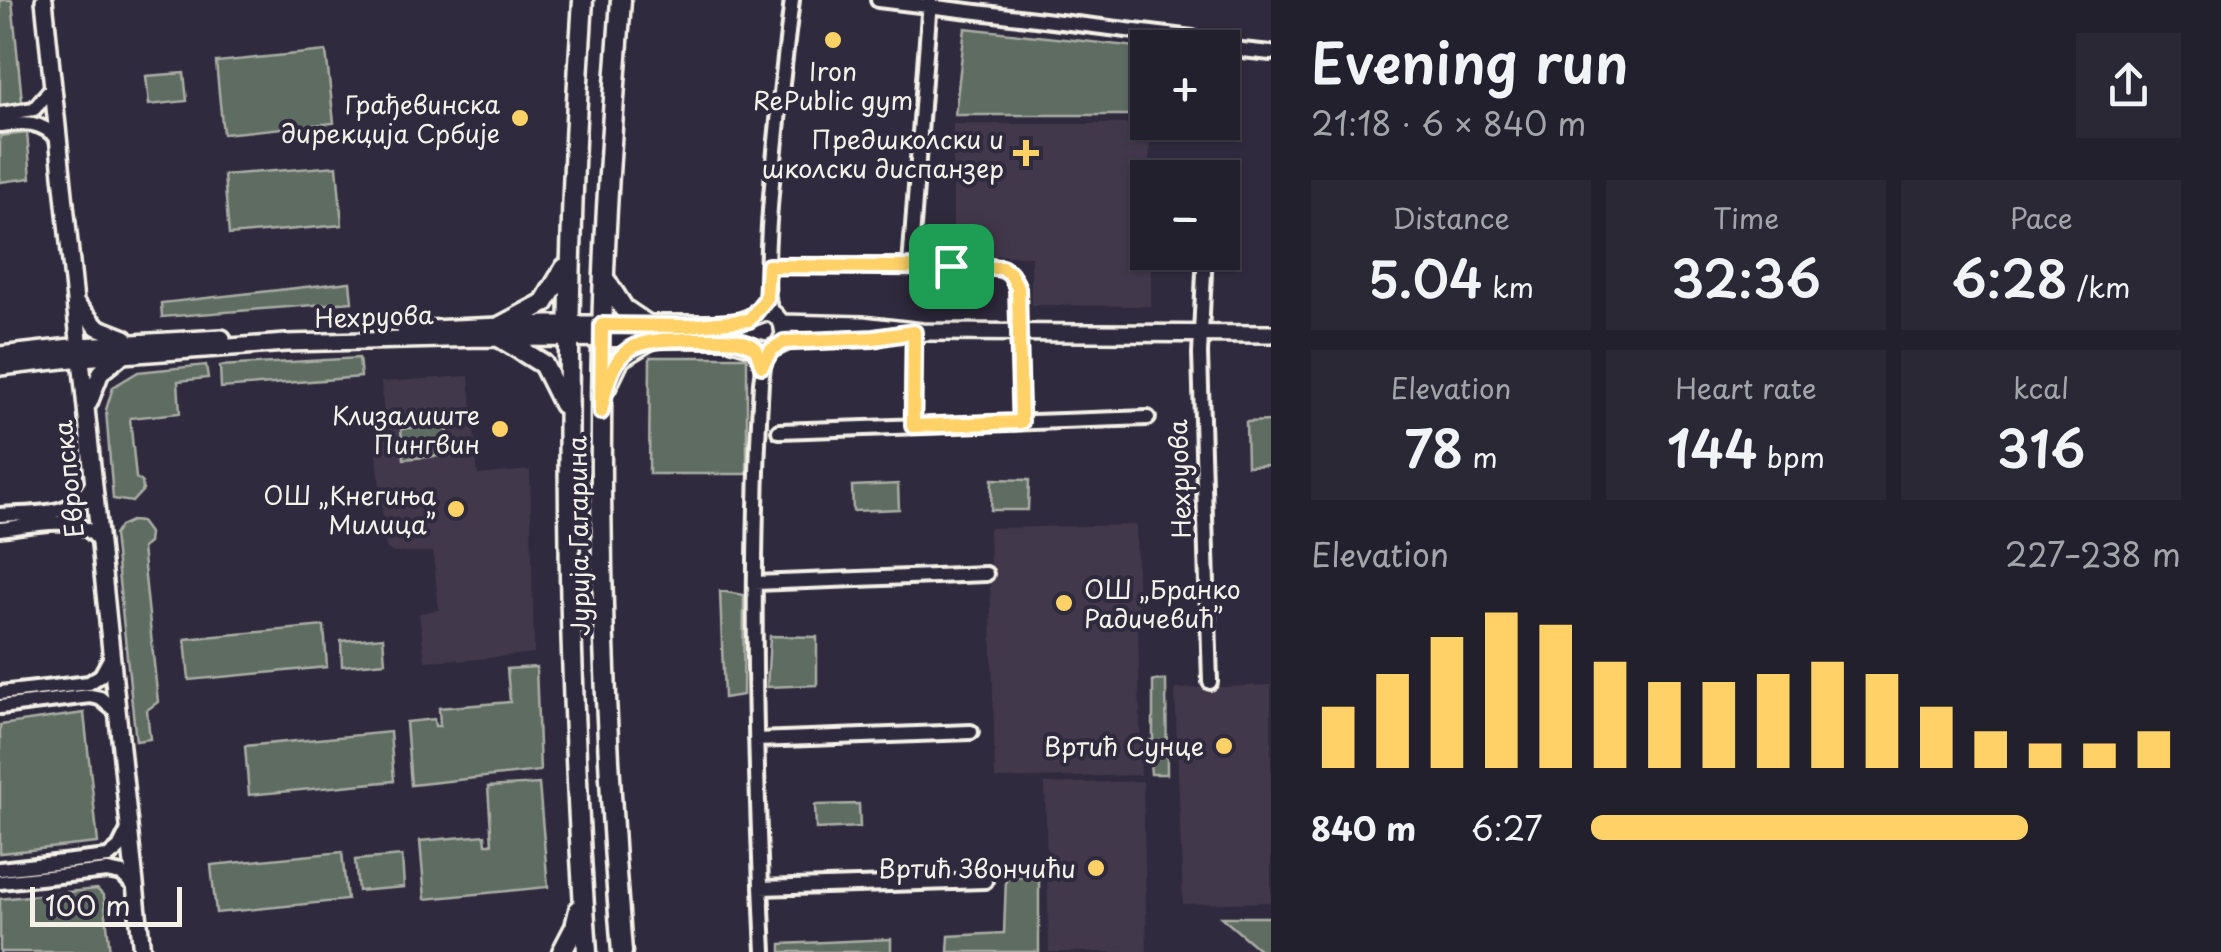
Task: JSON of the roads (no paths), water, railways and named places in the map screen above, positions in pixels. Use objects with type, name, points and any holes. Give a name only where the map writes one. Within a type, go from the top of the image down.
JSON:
[{"type":"main road","name":"Јурија Гагарина","points":[[583,0],[569,258],[566,414],[569,633],[587,952]]},
{"type":"main road","name":"Јурија Гагарина","points":[[620,0],[604,276],[601,412],[606,680],[622,952]]},
{"type":"main road","points":[[566,414],[544,364],[501,332],[544,302],[569,258]]},
{"type":"main road","points":[[601,412],[616,364],[649,333],[619,305],[604,276]]},
{"type":"main road","points":[[562,952],[575,927],[582,890]]},
{"type":"street","name":"Европска","points":[[44,0],[142,952]]},
{"type":"street","points":[[764,346],[745,332],[765,314],[792,0]]},
{"type":"street","points":[[878,0],[930,3],[1133,30]]},
{"type":"street","points":[[910,266],[930,3]]},
{"type":"street","points":[[1240,50],[1271,53]]},
{"type":"street","points":[[0,114],[34,109],[53,88]]},
{"type":"street","points":[[0,126],[34,123],[49,129],[59,140]]},
{"type":"street","points":[[768,266],[1002,268],[1010,273],[1018,288],[1021,422]]},
{"type":"street","name":"Нехруова","points":[[1204,270],[1201,334],[1210,682]]},
{"type":"street","points":[[76,302],[86,317],[106,332],[144,342]]},
{"type":"street","points":[[764,346],[784,334],[765,314]]},
{"type":"street","name":"Нехруова","points":[[649,333],[733,324],[765,314],[907,331],[1271,334]]},
{"type":"street","name":"Нехруова","points":[[0,368],[144,342],[567,331],[649,333],[764,346],[874,338],[907,331]]},
{"type":"street","points":[[907,331],[913,426]]},
{"type":"street","name":"Нехруова","points":[[0,355],[124,355],[501,332]]},
{"type":"street","points":[[764,346],[756,583],[756,740],[764,952]]},
{"type":"street","points":[[87,416],[101,372],[124,355]]},
{"type":"street","points":[[779,432],[1148,418]]},
{"type":"street","points":[[0,515],[74,507],[88,494],[94,479]]},
{"type":"street","points":[[0,529],[73,524],[89,529],[100,543]]},
{"type":"street","points":[[756,583],[986,574]]},
{"type":"street","points":[[0,693],[89,683],[102,676],[112,656]]},
{"type":"street","points":[[0,706],[90,696],[100,698],[116,712]]},
{"type":"street","points":[[756,740],[970,732]]},
{"type":"street","points":[[0,869],[108,857],[120,848],[130,828]]},
{"type":"street","points":[[0,882],[107,870],[122,874],[135,887]]},
{"type":"street","points":[[761,888],[984,881]]},
{"type":"place","name":"Iron RePublic gym","points":[[833,40]]},
{"type":"place","name":"Грађевинска дирекција Србије","points":[[520,118]]},
{"type":"place","name":"Предшколски и школски диспанзер","points":[[1026,153]]},
{"type":"place","name":"Клизалиште Пингвин","points":[[500,429]]},
{"type":"place","name":"ОШ „Кнегиња Милица”","points":[[456,509]]},
{"type":"place","name":"ОШ „Бранко Радичевић”","points":[[1064,603]]},
{"type":"place","name":"Вртић Сунце","points":[[1224,746]]},
{"type":"place","name":"Вртић Звончићи","points":[[1096,868]]}]
